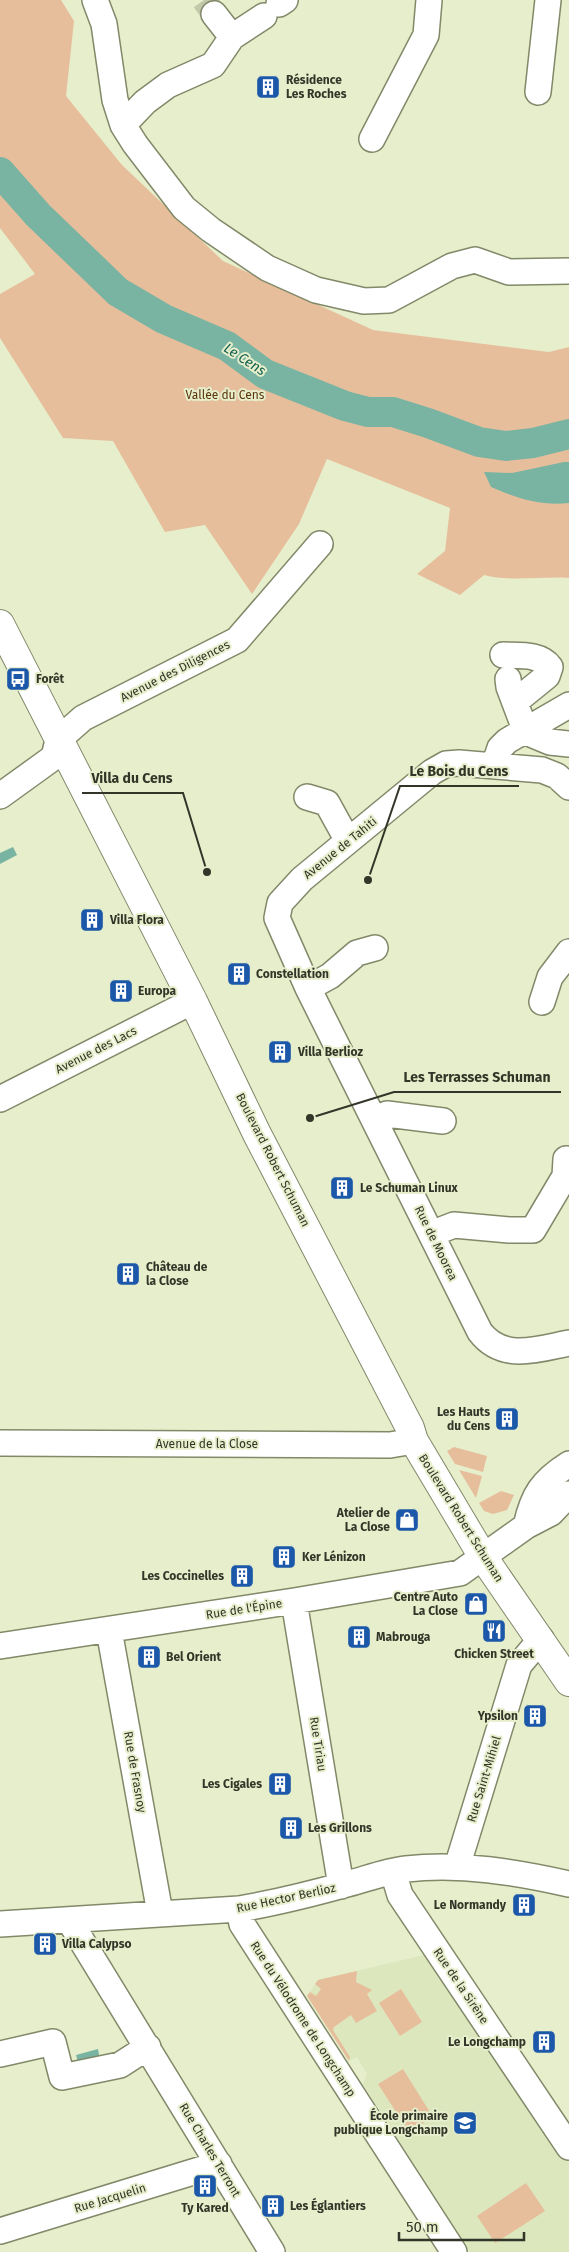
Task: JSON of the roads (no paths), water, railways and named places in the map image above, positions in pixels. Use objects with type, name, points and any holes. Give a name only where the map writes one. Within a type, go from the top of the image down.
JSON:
[{"type":"main road","name":"Boulevard Robert Schuman","points":[[0,624],[226,1068],[257,1134],[410,1428],[414,1441],[484,1557],[569,1682]]},
{"type":"street","points":[[95,0],[104,24],[115,100],[123,125],[152,170],[184,208],[211,230],[267,268],[316,290],[364,301],[389,300],[452,266],[475,260],[509,272],[569,271]]},
{"type":"street","points":[[372,138],[426,35],[429,0]]},
{"type":"street","points":[[538,92],[548,0]]},
{"type":"street","points":[[123,125],[145,102],[168,85],[213,65],[232,38],[276,7]]},
{"type":"street","points":[[214,14],[232,38]]},
{"type":"street","name":"Avenue des Diligences","points":[[58,740],[83,718],[237,640],[320,544]]},
{"type":"street","points":[[515,702],[547,676],[550,667],[542,660],[536,658],[505,667],[508,687],[526,732],[550,742],[569,744]]},
{"type":"street","points":[[560,710],[552,708],[558,698],[569,694]]},
{"type":"street","points":[[494,766],[500,748],[507,741],[526,732],[560,710]]},
{"type":"street","points":[[0,796],[54,757],[58,740]]},
{"type":"street","name":"Avenue de Tahiti","points":[[308,988],[279,925],[278,911],[280,903],[302,878],[439,767],[459,762],[542,770],[557,776],[569,787]]},
{"type":"street","points":[[307,797],[327,803],[348,841]]},
{"type":"street","points":[[308,988],[330,976],[357,953],[375,948]]},
{"type":"street","points":[[542,1002],[550,977],[569,952]]},
{"type":"street","name":"Rue de Moorea","points":[[308,988],[480,1332],[488,1342],[502,1350],[520,1352],[569,1343]]},
{"type":"street","name":"Avenue des Lacs","points":[[0,1098],[192,1001]]},
{"type":"street","points":[[375,1119],[387,1114],[443,1121]]},
{"type":"street","points":[[431,1234],[454,1225],[509,1230],[533,1230],[565,1176],[566,1159]]},
{"type":"street","name":"Avenue de la Close","points":[[0,1443],[390,1445],[414,1441]]},
{"type":"street","points":[[526,1526],[538,1492],[550,1477],[569,1464]]},
{"type":"street","name":"Rue de l'Épine","points":[[0,1646],[452,1575],[466,1570],[526,1526],[551,1513],[569,1494]]},
{"type":"street","name":"Rue Tiriau","points":[[294,1601],[341,1886]]},
{"type":"street","name":"Rue de Frasnoy","points":[[109,1630],[160,1913]]},
{"type":"street","name":"Rue Saint-Mihiel","points":[[457,1868],[518,1664],[541,1639]]},
{"type":"street","name":"Rue Hector Berlioz","points":[[0,1924],[239,1909],[270,1904],[404,1869],[457,1868],[523,1874],[569,1884]]},
{"type":"street","name":"Rue de la Sirène","points":[[393,1872],[400,1895],[569,2146]]},
{"type":"street","name":"Rue du Vélodrome de Longchamp","points":[[239,1909],[242,1924],[454,2252]]},
{"type":"street","name":"Rue Charles Terront","points":[[69,1920],[272,2252]]},
{"type":"street","points":[[0,2054],[53,2042],[62,2077],[120,2065],[148,2048]]},
{"type":"street","name":"Rue Jacquelin","points":[[0,2231],[219,2164]]},
{"type":"water","points":[[569,462],[569,503],[539,502],[510,495],[491,487],[484,472],[512,473]]},
{"type":"water","points":[[13,847],[17,855],[0,864],[0,853]]},
{"type":"water","points":[[98,2049],[100,2060],[79,2065],[76,2055]]},
{"type":"waterway","name":"Le Cens","points":[[0,172],[38,215],[118,292],[164,319],[227,346],[265,374],[345,406],[368,412],[393,412],[479,442],[506,446],[533,443],[569,434]]},
{"type":"tunnel","points":[[204,0],[214,14]]},
{"type":"place","name":"Résidence Les Roches","points":[[268,87]]},
{"type":"place","name":"Forêt","points":[[18,679]]},
{"type":"place","name":"Villa du Cens","points":[[207,872]]},
{"type":"place","name":"Le Bois du Cens","points":[[368,880]]},
{"type":"place","name":"Villa Flora","points":[[92,920]]},
{"type":"place","name":"Constellation","points":[[239,974]]},
{"type":"place","name":"Europa","points":[[121,991]]},
{"type":"place","name":"Villa Berlioz","points":[[280,1052]]},
{"type":"place","name":"Les Terrasses Schuman","points":[[310,1118]]},
{"type":"place","name":"Le Schuman Linux","points":[[342,1188]]},
{"type":"place","name":"Château de la Close","points":[[128,1274]]},
{"type":"place","name":"Les Hauts du Cens","points":[[507,1419]]},
{"type":"place","name":"Atelier de La Close","points":[[407,1520]]},
{"type":"place","name":"Ker Lénizon","points":[[284,1557]]},
{"type":"place","name":"Les Coccinelles","points":[[242,1576]]},
{"type":"place","name":"Centre Auto La Close","points":[[476,1604]]},
{"type":"place","name":"Chicken Street","points":[[494,1631]]},
{"type":"place","name":"Mabrouga","points":[[359,1637]]},
{"type":"place","name":"Bel Orient","points":[[149,1657]]},
{"type":"place","name":"Ypsilon","points":[[535,1716]]},
{"type":"place","name":"Les Cigales","points":[[280,1784]]},
{"type":"place","name":"Les Grillons","points":[[291,1828]]},
{"type":"place","name":"Le Normandy","points":[[524,1905]]},
{"type":"place","name":"Villa Calypso","points":[[45,1944]]},
{"type":"place","name":"Le Longchamp","points":[[544,2042]]},
{"type":"place","name":"École primaire publique Longchamp","points":[[465,2123]]},
{"type":"place","name":"Ty Kared","points":[[205,2186]]},
{"type":"place","name":"Les Églantiers","points":[[273,2206]]},
{"type":"park label","name":"Vallée du Cens","points":[[225,395]]}]
